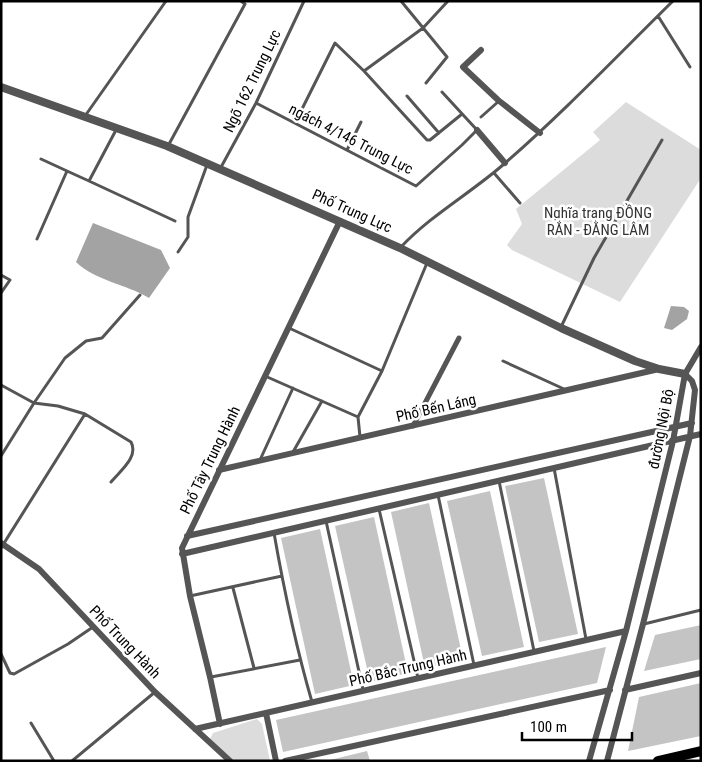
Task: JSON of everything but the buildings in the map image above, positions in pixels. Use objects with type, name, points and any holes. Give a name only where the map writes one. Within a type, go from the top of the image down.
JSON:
[{"type":"main road","points":[[658,761],[701,751]]},
{"type":"street","points":[[480,50],[463,67],[498,101],[540,133]]},
{"type":"street","name":"Phố Trung Lực","points":[[1,87],[168,146],[400,248],[561,328],[635,361],[659,369],[685,374]]},
{"type":"street","points":[[476,130],[505,163]]},
{"type":"street","name":"Phố Tây Trung Hành","points":[[220,724],[190,596],[182,548],[340,221]]},
{"type":"street","points":[[413,426],[459,338]]},
{"type":"street","points":[[685,374],[701,347]]},
{"type":"street","name":"Phố Bến Láng","points":[[219,470],[659,369]]},
{"type":"street","name":"đường Nội Bộ","points":[[607,761],[690,436],[695,390],[692,381],[685,374]]},
{"type":"street","name":"đường Nội Bộ","points":[[589,761],[626,631],[673,441],[685,374]]},
{"type":"street","points":[[187,536],[692,423]]},
{"type":"street","points":[[182,554],[701,434]]},
{"type":"street","name":"Phố Trung Hành","points":[[2,545],[39,569],[155,692],[230,761]]},
{"type":"street","name":"Phố Bắc Trung Hành","points":[[195,730],[626,631]]},
{"type":"street","points":[[624,690],[701,673]]},
{"type":"street","points":[[285,761],[610,690]]},
{"type":"street","points":[[266,713],[276,761]]},
{"type":"lane","points":[[85,116],[166,1]]},
{"type":"lane","points":[[400,1],[447,57],[426,83]]},
{"type":"lane","points":[[364,71],[423,28],[448,1]]},
{"type":"lane","points":[[400,248],[414,234],[494,173],[540,133],[673,1]]},
{"type":"lane","points":[[168,146],[244,2]]},
{"type":"lane","name":"Ngõ 162 Trung Lực","points":[[220,169],[256,102],[302,2]]},
{"type":"lane","points":[[658,16],[690,67]]},
{"type":"lane","points":[[295,123],[335,43],[364,71],[427,140],[430,140],[462,114]]},
{"type":"lane","points":[[442,92],[476,130]]},
{"type":"lane","points":[[407,96],[438,132]]},
{"type":"lane","points":[[481,117],[498,101]]},
{"type":"lane","name":"ngách 4/146 Trung Lực","points":[[256,102],[416,186],[476,130]]},
{"type":"lane","points":[[347,150],[361,122]]},
{"type":"lane","points":[[89,181],[116,129]]},
{"type":"lane","points":[[561,328],[594,258],[662,140]]},
{"type":"lane","points":[[41,158],[175,221]]},
{"type":"lane","points":[[178,252],[188,237],[188,216],[207,164]]},
{"type":"lane","points":[[37,239],[67,171]]},
{"type":"lane","points":[[494,173],[520,203]]},
{"type":"lane","points":[[360,437],[358,417],[382,371],[427,262]]},
{"type":"lane","points":[[1,275],[10,280],[1,294]]},
{"type":"lane","points":[[1,456],[65,358],[86,341],[102,338],[140,295]]},
{"type":"lane","points":[[288,327],[382,371]]},
{"type":"lane","points":[[503,361],[567,390]]},
{"type":"lane","points":[[265,375],[358,417]]},
{"type":"lane","points":[[1,385],[34,403],[58,406],[85,414],[131,442],[134,447],[134,453],[111,482]]},
{"type":"lane","points":[[259,460],[293,388]]},
{"type":"lane","points":[[292,453],[322,401]]},
{"type":"lane","points":[[2,545],[85,414]]},
{"type":"lane","points":[[554,468],[587,639]]},
{"type":"lane","points":[[499,480],[534,652]]},
{"type":"lane","points":[[438,494],[474,665]]},
{"type":"lane","points":[[379,508],[418,678]]},
{"type":"lane","points":[[326,520],[363,691]]},
{"type":"lane","points":[[274,532],[300,660],[312,702]]},
{"type":"lane","points":[[190,596],[234,588],[282,576]]},
{"type":"lane","points":[[234,588],[254,668]]},
{"type":"lane","points":[[643,624],[701,610]]},
{"type":"lane","points":[[1,654],[10,673],[14,674],[68,644],[93,627]]},
{"type":"lane","points":[[210,677],[300,660]]},
{"type":"lane","points":[[72,761],[155,692]]},
{"type":"lane","points":[[31,722],[54,761]]},
{"type":"green space","name":"Nghĩa trang ĐỒNG RẮN - ĐẰNG LÂM","points":[[626,102],[701,150],[701,178],[620,302],[512,250],[507,245],[522,224],[516,209],[600,140],[593,132]]},
{"type":"green space","points":[[257,719],[262,724],[270,761],[234,761],[210,739],[213,733]]},
{"type":"shaded area","points":[[93,223],[161,250],[170,268],[149,298],[93,274],[76,262]]},
{"type":"shaded area","points":[[671,306],[684,307],[689,311],[687,319],[672,330],[664,328]]}]
